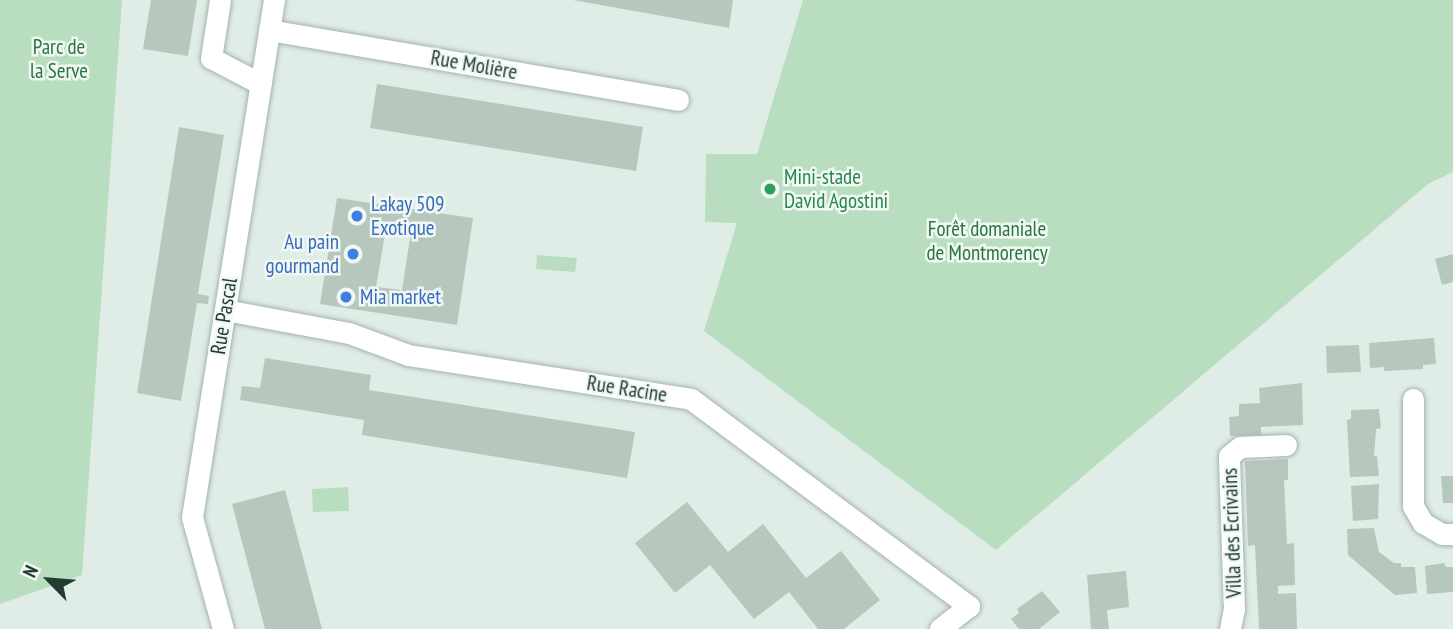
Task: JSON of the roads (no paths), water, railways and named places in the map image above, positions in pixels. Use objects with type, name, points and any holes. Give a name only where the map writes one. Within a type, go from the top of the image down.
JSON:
[{"type":"street","points":[[220,0],[211,58],[261,84]]},
{"type":"street","name":"Rue Pascal","points":[[223,629],[192,517],[274,0]]},
{"type":"street","name":"Rue Molière","points":[[269,30],[678,100]]},
{"type":"street","name":"Rue Racine","points":[[225,310],[349,333],[408,355],[691,399],[969,606],[940,629]]},
{"type":"street","points":[[1413,399],[1413,506],[1423,523],[1442,534],[1453,534]]},
{"type":"street","name":"Villa des Ecrivains","points":[[1230,629],[1234,609],[1229,456],[1240,447],[1286,445]]},
{"type":"place","name":"Mini-stade David Agostini","points":[[770,189]]},
{"type":"place","name":"Lakay 509 Exotique","points":[[357,216]]},
{"type":"place","name":"Au pain gourmand","points":[[353,254]]},
{"type":"place","name":"Mia market","points":[[346,297]]},
{"type":"park label","name":"Parc de la Serve","points":[[59,59]]},
{"type":"park label","name":"Forêt domaniale de Montmorency","points":[[987,241]]}]
